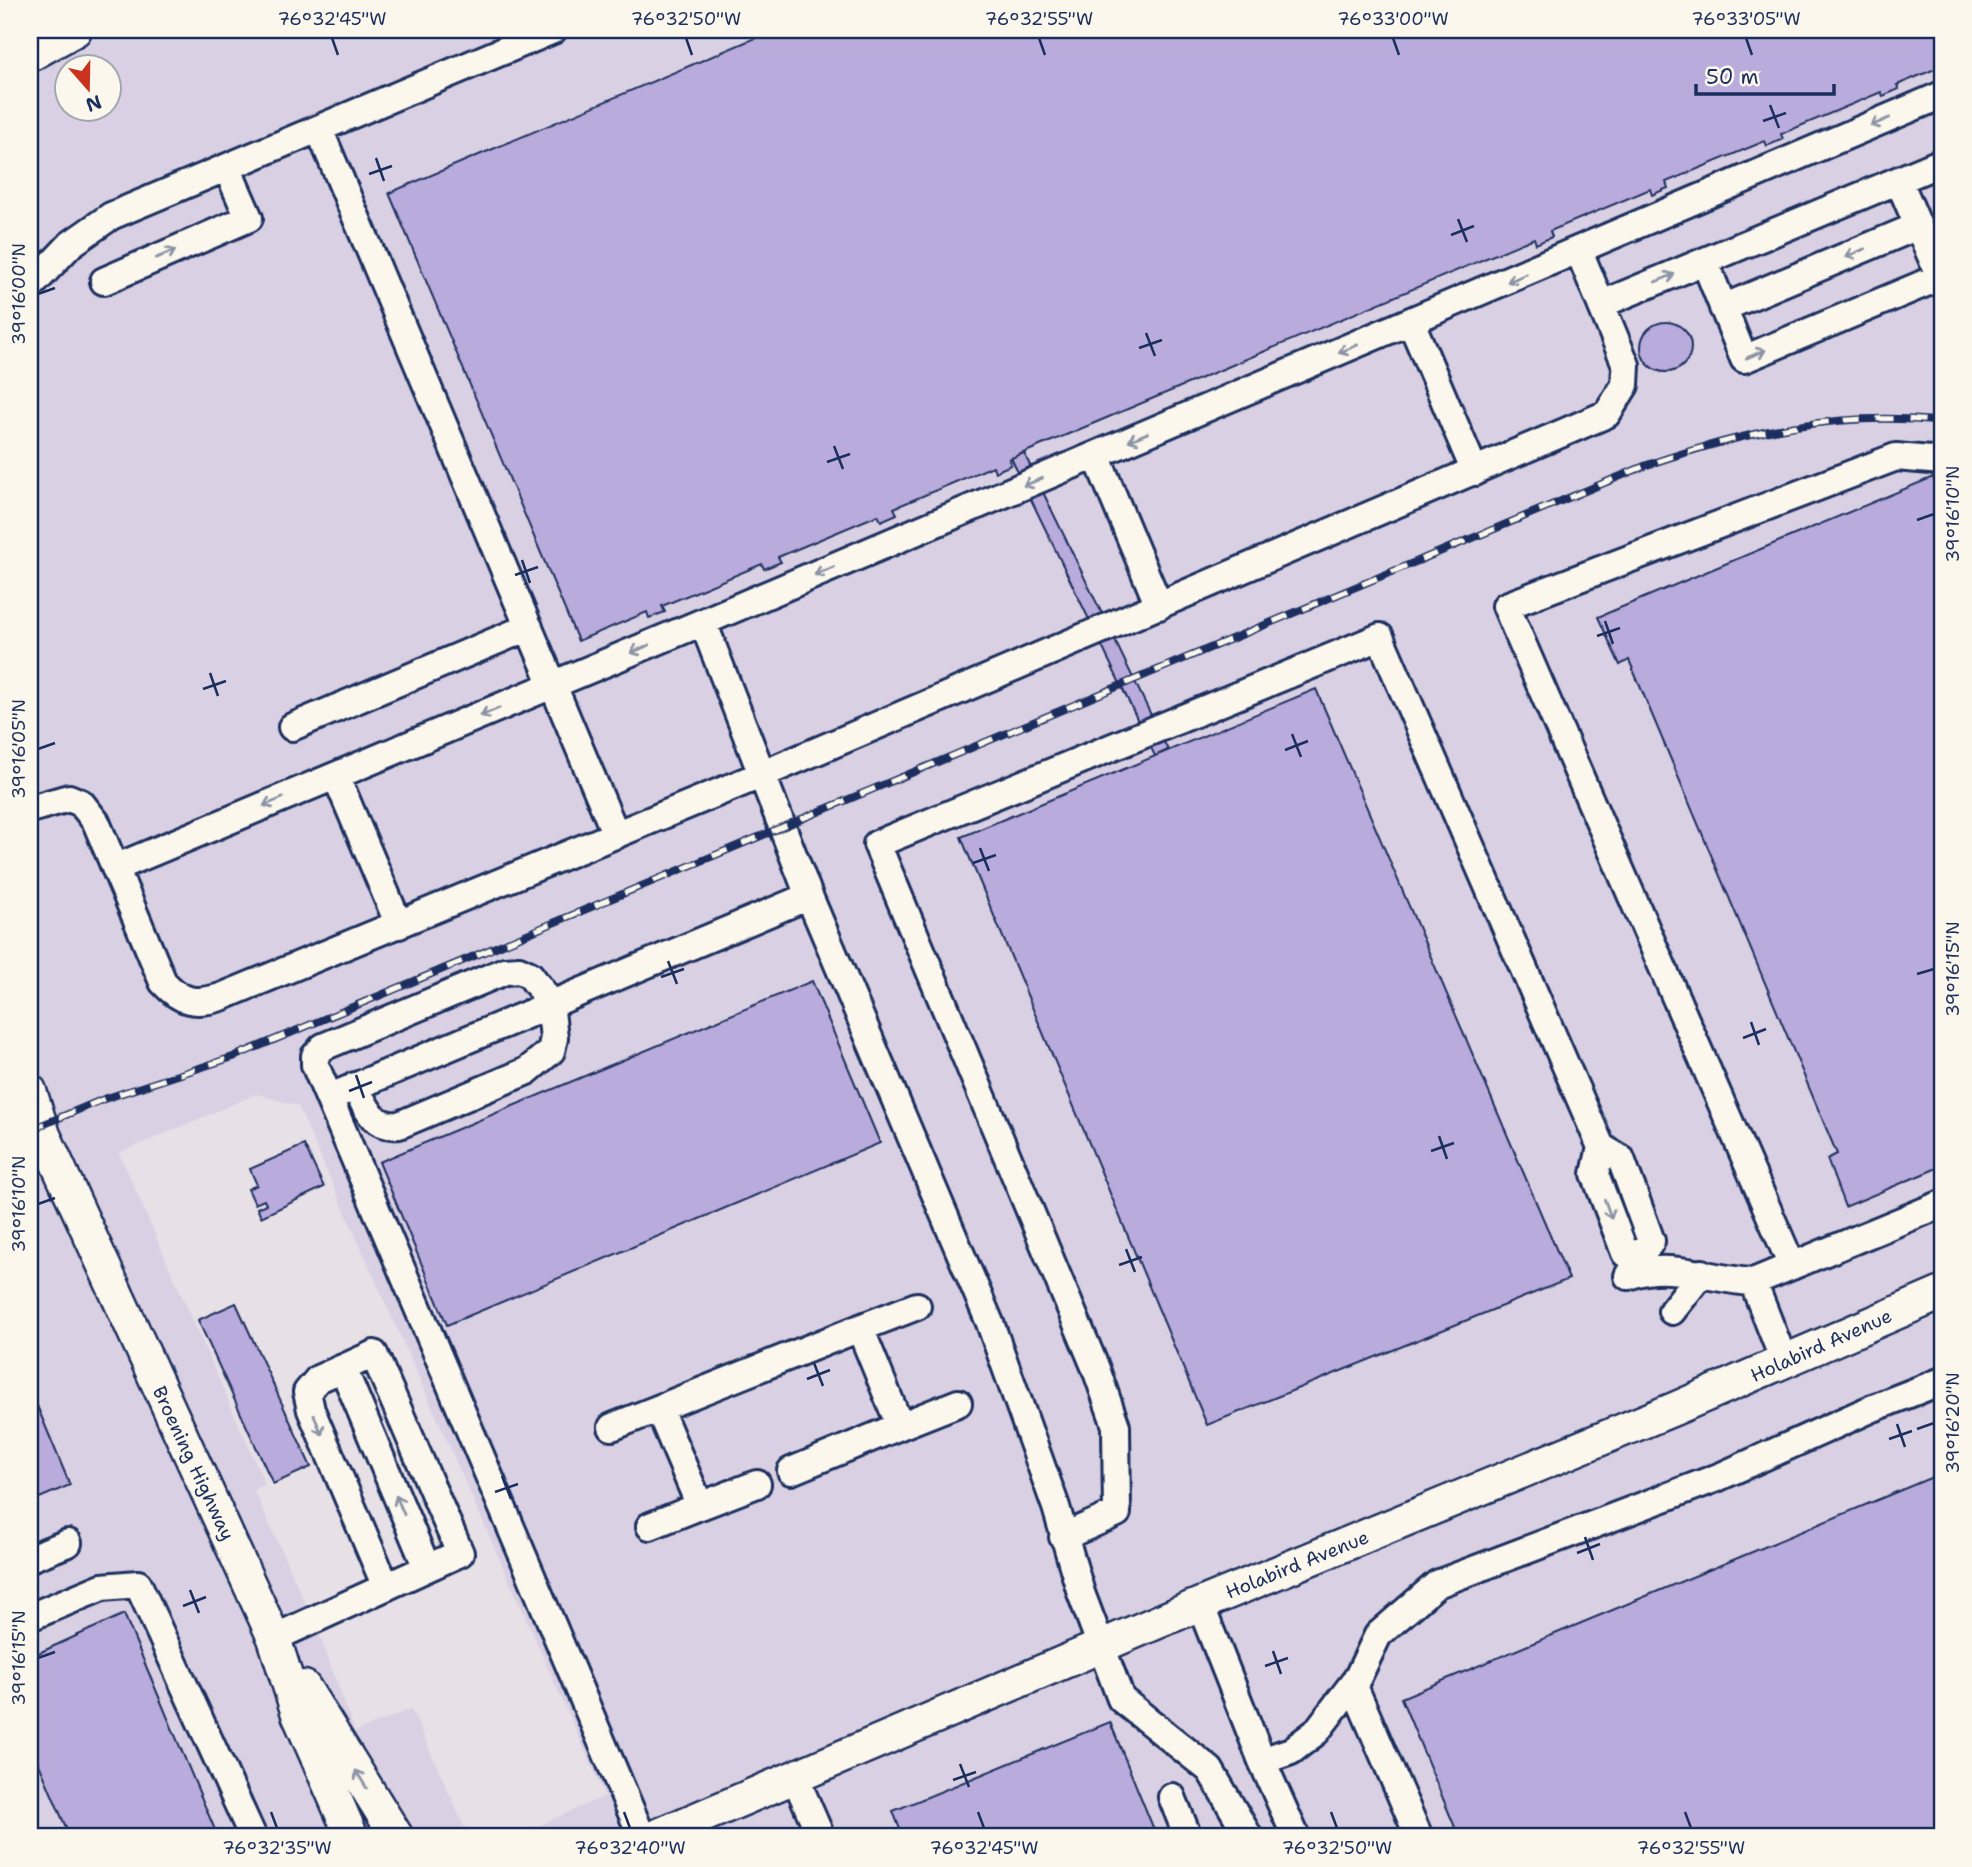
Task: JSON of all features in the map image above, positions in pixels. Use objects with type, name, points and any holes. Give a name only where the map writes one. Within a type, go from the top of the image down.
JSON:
[{"type":"main road","points":[[30,38],[55,30]]},
{"type":"main road","points":[[30,55],[75,30]]},
{"type":"main road","name":"Broening Highway","points":[[30,1091],[44,1135],[274,1638],[298,1714],[352,1837]]},
{"type":"main road","name":"Holabird Avenue","points":[[654,1837],[1200,1604],[1942,1293]]},
{"type":"main road","points":[[274,1638],[397,1837]]},
{"type":"lane","points":[[30,286],[90,229],[111,216],[553,30]]},
{"type":"lane","points":[[115,868],[553,686],[1942,95]]},
{"type":"lane","points":[[319,129],[336,176],[616,835]]},
{"type":"lane","points":[[1602,304],[1942,162]]},
{"type":"lane","points":[[104,281],[249,218],[227,168]]},
{"type":"lane","points":[[1705,262],[1744,359],[1940,277],[1899,181]]},
{"type":"lane","points":[[1723,308],[1918,226]]},
{"type":"lane","points":[[30,809],[62,799],[81,803],[96,822],[163,982],[180,999],[206,1002],[262,982],[763,774],[1598,419],[1613,407],[1625,385],[1626,365],[1579,251]]},
{"type":"lane","points":[[1411,322],[1475,472]]},
{"type":"lane","points":[[1096,455],[1159,606]]},
{"type":"lane","points":[[1792,1266],[1506,606],[1896,457],[1942,461]]},
{"type":"lane","points":[[703,622],[809,896],[990,1324],[1121,1699],[1210,1770],[1249,1837]]},
{"type":"lane","points":[[292,727],[529,628]]},
{"type":"lane","points":[[1063,1537],[1117,1513],[1115,1426],[1096,1369],[877,844],[1380,637],[1601,1147],[1621,1159],[1651,1241],[1639,1266],[1702,1273],[1720,1280],[1753,1282],[1942,1204]]},
{"type":"lane","points":[[336,776],[399,925]]},
{"type":"lane","points":[[328,1098],[550,1002],[809,896]]},
{"type":"lane","points":[[355,1086],[376,1122],[386,1127],[399,1125],[527,1071],[551,1051],[554,1038],[550,1002],[530,975],[519,970],[505,971],[323,1047],[315,1056],[315,1065],[642,1837]]},
{"type":"lane","points":[[1672,1311],[1702,1273]]},
{"type":"lane","points":[[1753,1282],[1784,1361]]},
{"type":"lane","points":[[612,1427],[917,1306]]},
{"type":"lane","points":[[860,1328],[900,1426]]},
{"type":"lane","points":[[274,1638],[386,1587],[460,1553],[374,1354],[318,1379],[307,1392],[386,1587]]},
{"type":"lane","points":[[343,1368],[427,1568]]},
{"type":"lane","points":[[1262,1761],[1291,1751],[1316,1732],[1353,1684],[1378,1635],[1437,1584],[1719,1477],[1873,1408],[1942,1381]]},
{"type":"lane","points":[[791,1471],[958,1403]]},
{"type":"lane","points":[[659,1409],[700,1506]]},
{"type":"lane","points":[[650,1526],[757,1485]]},
{"type":"lane","points":[[30,1558],[68,1543]]},
{"type":"lane","points":[[30,1617],[102,1587],[138,1584],[253,1837]]},
{"type":"lane","points":[[1200,1604],[1262,1761],[1296,1837]]},
{"type":"lane","points":[[1353,1684],[1419,1837]]},
{"type":"lane","points":[[795,1777],[821,1837]]},
{"type":"lane","points":[[1172,1797],[1188,1837]]},
{"type":"shaded area","points":[[30,30],[1942,30],[1942,1837],[513,1837],[605,1796],[298,1106],[257,1094],[119,1153],[265,1484],[254,1490],[318,1631],[355,1732],[411,1709],[469,1837],[30,1837]]},
{"type":"building","points":[[774,30],[1942,30],[1942,66],[1897,85],[1899,89],[1883,96],[1881,92],[1781,134],[1783,139],[1767,146],[1765,141],[1666,182],[1668,188],[1652,195],[1650,189],[1550,231],[1552,237],[1536,244],[1534,238],[1009,459],[1011,465],[995,472],[993,466],[894,508],[897,514],[881,521],[878,515],[778,557],[781,562],[764,569],[762,564],[662,606],[665,612],[649,618],[647,612],[578,641],[389,193]]},
{"type":"building","points":[[1666,322],[1684,329],[1691,347],[1684,365],[1666,372],[1648,365],[1641,347],[1648,329]]},
{"type":"building","points":[[1024,453],[1168,750],[1155,756],[1011,458]]},
{"type":"building","points":[[1933,477],[1942,500],[1942,1166],[1845,1207],[1827,1159],[1837,1154],[1629,660],[1620,665],[1598,617]]},
{"type":"building","points":[[1316,689],[1569,1279],[1207,1425],[961,837]]},
{"type":"building","points":[[812,981],[880,1143],[447,1325],[379,1162]]},
{"type":"building","points":[[304,1145],[324,1187],[261,1217],[257,1208],[266,1204],[264,1200],[255,1204],[248,1189],[257,1185],[250,1169]]},
{"type":"building","points":[[236,1303],[311,1467],[273,1484],[198,1320]]},
{"type":"building","points":[[30,1389],[70,1485],[30,1502]]},
{"type":"building","points":[[1942,1473],[1942,1837],[1459,1837],[1401,1698]]},
{"type":"building","points":[[124,1614],[218,1837],[70,1837],[30,1743],[30,1657]]},
{"type":"building","points":[[1110,1722],[1157,1837],[903,1837],[893,1811]]},
{"type":"railway","points":[[30,1130],[104,1099],[233,1057],[1647,465],[1720,443],[1793,427],[1867,419],[1942,422]]}]
